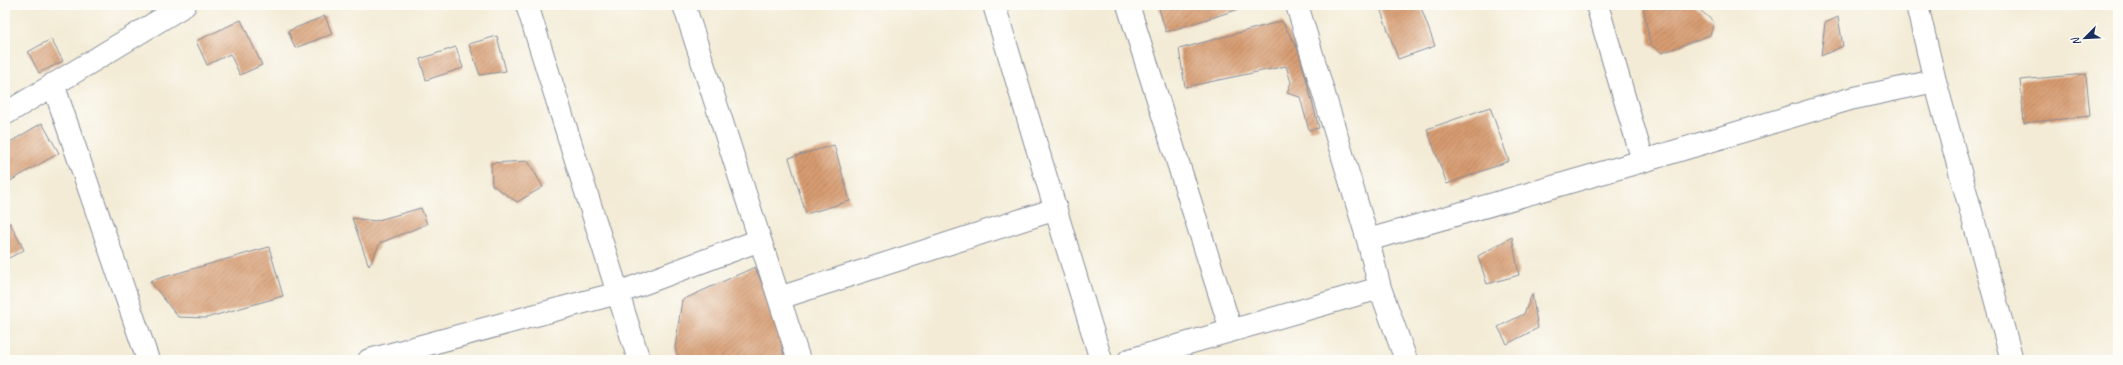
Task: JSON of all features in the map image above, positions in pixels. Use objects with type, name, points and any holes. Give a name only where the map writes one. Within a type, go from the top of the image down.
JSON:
[{"type":"street","points":[[5,114],[185,5]]},
{"type":"street","points":[[527,5],[639,360]]},
{"type":"street","points":[[684,5],[799,360]]},
{"type":"street","points":[[994,5],[1101,360]]},
{"type":"street","points":[[1128,5],[1231,330]]},
{"type":"street","points":[[1296,5],[1368,240],[1380,288],[1406,360]]},
{"type":"street","points":[[1597,5],[1643,161]]},
{"type":"street","points":[[1917,5],[2005,358]]},
{"type":"street","points":[[1368,240],[1643,161],[1850,99],[1935,81]]},
{"type":"street","points":[[53,84],[148,360]]},
{"type":"street","points":[[779,298],[1056,209]]},
{"type":"street","points":[[369,360],[618,293],[760,240]]},
{"type":"street","points":[[1129,360],[1380,288]]},
{"type":"building","points":[[1158,5],[1252,5],[1166,32]]},
{"type":"building","points":[[1379,5],[1420,5],[1435,46],[1398,59]]},
{"type":"building","points":[[1643,5],[1694,5],[1714,22],[1710,35],[1662,53],[1650,44]]},
{"type":"building","points":[[325,16],[332,34],[295,48],[288,31]]},
{"type":"building","points":[[1838,17],[1843,46],[1821,56],[1825,23]]},
{"type":"building","points":[[241,20],[262,65],[240,75],[230,54],[207,65],[196,41]]},
{"type":"building","points":[[1282,21],[1299,52],[1319,128],[1309,130],[1300,97],[1287,93],[1291,82],[1286,66],[1185,87],[1179,49]]},
{"type":"building","points":[[497,36],[506,71],[480,75],[469,44]]},
{"type":"building","points":[[51,39],[63,61],[39,73],[28,52]]},
{"type":"building","points":[[456,47],[463,68],[426,80],[420,59]]},
{"type":"building","points":[[2086,74],[2090,116],[2024,123],[2020,80]]},
{"type":"building","points":[[5,78],[10,86],[5,89]]},
{"type":"building","points":[[1490,107],[1509,161],[1447,184],[1427,129]]},
{"type":"building","points":[[42,123],[59,153],[5,184],[5,145]]},
{"type":"building","points":[[834,145],[850,201],[806,214],[789,158]]},
{"type":"building","points":[[528,161],[543,187],[517,202],[492,185],[491,163]]},
{"type":"building","points":[[421,208],[427,224],[380,243],[369,266],[352,218],[375,221]]},
{"type":"building","points":[[10,223],[24,250],[5,260],[5,225]]},
{"type":"building","points":[[1512,237],[1519,275],[1487,284],[1478,256]]},
{"type":"building","points":[[269,247],[283,296],[206,318],[178,317],[150,281]]},
{"type":"building","points":[[755,267],[775,314],[785,360],[679,360],[675,348],[682,300]]},
{"type":"building","points":[[1532,294],[1538,328],[1507,344],[1498,327],[1524,314]]}]
